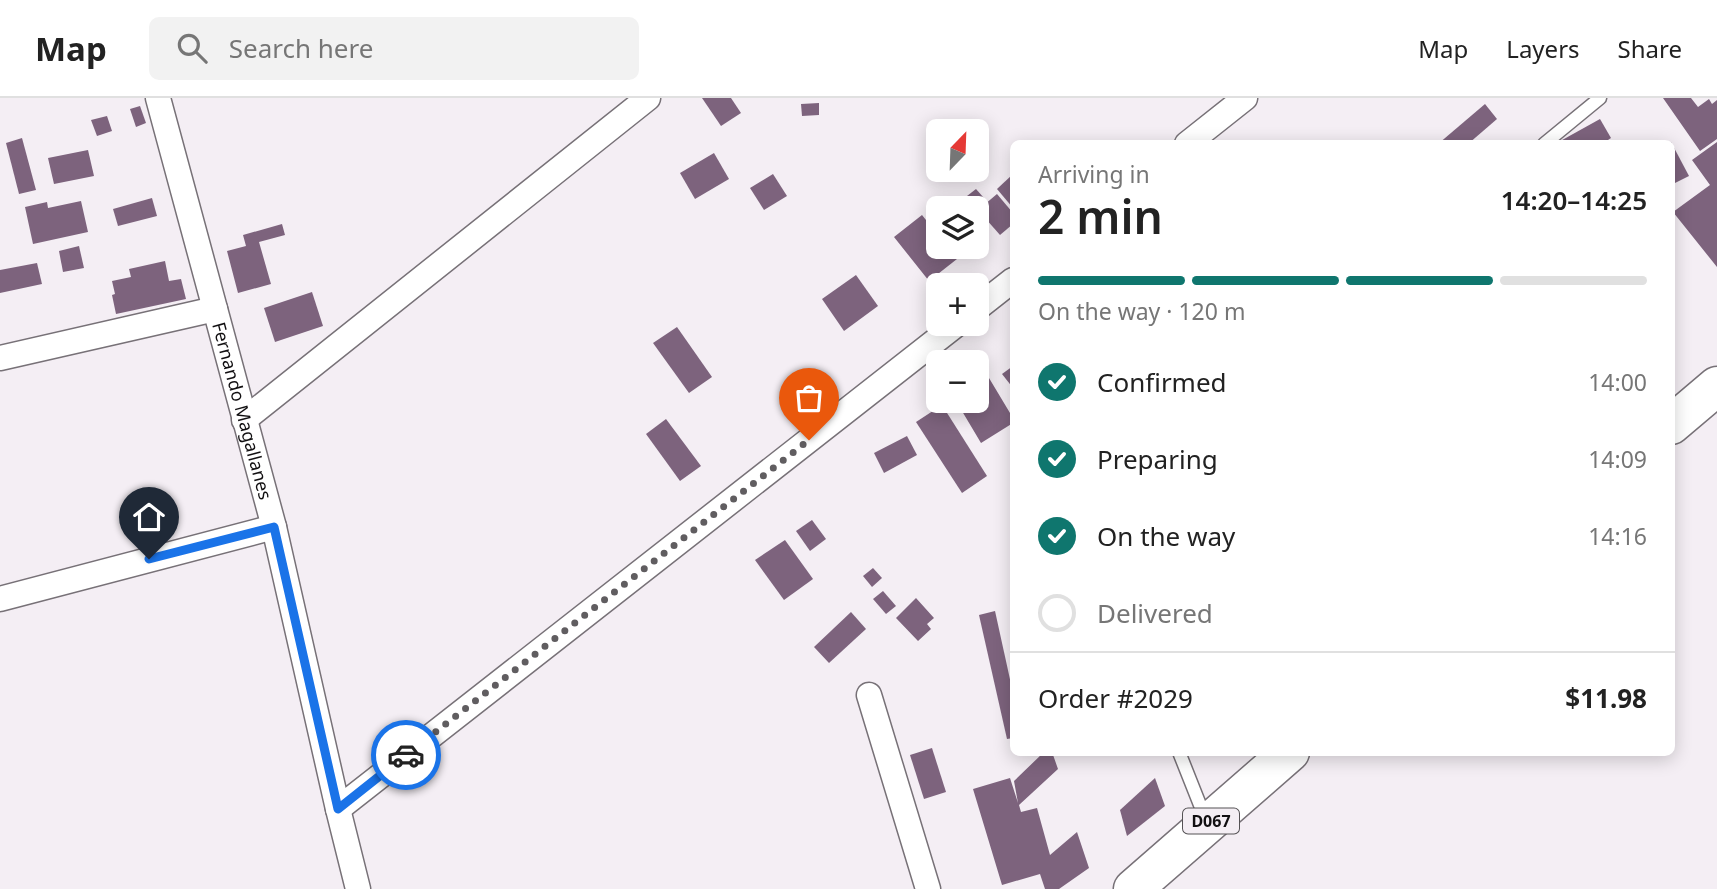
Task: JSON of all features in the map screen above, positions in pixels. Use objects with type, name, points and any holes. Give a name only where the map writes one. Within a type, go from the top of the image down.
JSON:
[{"type":"main road","points":[[1675,422],[1717,386]]},
{"type":"main road","name":"D067","points":[[1133,889],[1285,756]]},
{"type":"street","name":"Fernando Magallanes","points":[[158,98],[274,527],[358,889]]},
{"type":"street","points":[[244,420],[648,98]]},
{"type":"street","points":[[1192,140],[1245,98]]},
{"type":"street","points":[[989,299],[1010,282]]},
{"type":"street","points":[[0,358],[215,309]]},
{"type":"street","points":[[338,809],[942,336]]},
{"type":"street","points":[[0,599],[274,527]]},
{"type":"street","points":[[869,695],[928,889]]},
{"type":"lane","points":[[1549,140],[1600,98]]},
{"type":"lane","points":[[1181,756],[1208,824]]},
{"type":"building","points":[[702,98],[731,98],[741,113],[721,126]]},
{"type":"building","points":[[1663,98],[1691,98],[1698,107],[1709,99],[1712,104],[1717,100],[1717,139],[1700,151]]},
{"type":"building","points":[[819,103],[819,115],[802,116],[801,104]]},
{"type":"building","points":[[1485,104],[1497,119],[1473,140],[1443,140]]},
{"type":"building","points":[[140,106],[146,123],[136,127],[130,109]]},
{"type":"building","points":[[107,116],[112,131],[97,136],[91,120]]},
{"type":"building","points":[[1600,119],[1611,138],[1608,140],[1562,140]]},
{"type":"building","points":[[22,138],[36,190],[19,194],[6,143]]},
{"type":"building","points":[[1717,142],[1717,267],[1675,214],[1675,211],[1710,185],[1692,160]]},
{"type":"building","points":[[88,150],[94,176],[54,184],[48,158]]},
{"type":"building","points":[[1675,150],[1689,176],[1675,183]]},
{"type":"building","points":[[714,153],[729,179],[695,199],[680,173]]},
{"type":"building","points":[[773,174],[787,196],[764,210],[750,188]]},
{"type":"building","points":[[1010,177],[1010,204],[997,189]]},
{"type":"building","points":[[976,189],[982,196],[967,196]]},
{"type":"building","points":[[997,194],[1010,209],[1010,227],[1000,235],[989,222],[989,201]]},
{"type":"building","points":[[152,198],[157,216],[118,226],[113,209]]},
{"type":"building","points":[[81,201],[88,232],[33,244],[25,207],[47,202],[48,208]]},
{"type":"building","points":[[922,215],[926,220],[926,259],[957,259],[939,273],[926,273],[926,277],[894,237]]},
{"type":"building","points":[[282,224],[285,235],[259,242],[271,284],[238,293],[227,251],[246,246],[243,235]]},
{"type":"building","points":[[79,246],[84,268],[63,272],[59,251]]},
{"type":"building","points":[[165,261],[169,281],[181,279],[186,299],[116,314],[112,281],[131,277],[129,269]]},
{"type":"building","points":[[37,263],[42,284],[0,293],[0,270]]},
{"type":"building","points":[[856,275],[878,306],[844,331],[822,299]]},
{"type":"building","points":[[312,292],[323,326],[275,342],[264,308]]},
{"type":"building","points":[[677,327],[712,377],[689,393],[653,343]]},
{"type":"building","points":[[1010,368],[1010,384],[1002,374]]},
{"type":"building","points":[[989,378],[1010,413],[1010,425],[981,443],[963,413],[989,413]]},
{"type":"building","points":[[930,413],[947,413],[987,476],[962,493],[916,422]]},
{"type":"building","points":[[666,419],[701,466],[680,481],[646,434]]},
{"type":"building","points":[[907,436],[917,455],[884,473],[874,453]]},
{"type":"building","points":[[812,520],[826,539],[810,551],[796,531]]},
{"type":"building","points":[[785,540],[813,579],[784,600],[755,560]]},
{"type":"building","points":[[873,568],[882,578],[872,587],[863,576]]},
{"type":"building","points":[[883,591],[896,606],[886,614],[873,599]]},
{"type":"building","points":[[916,598],[934,618],[927,624],[931,629],[918,641],[896,618]]},
{"type":"building","points":[[995,611],[1010,679],[1010,738],[1007,739],[979,615]]},
{"type":"building","points":[[851,612],[866,629],[829,663],[814,647]]},
{"type":"building","points":[[932,748],[946,792],[924,799],[910,755]]},
{"type":"building","points":[[1040,756],[1053,756],[1058,769],[1019,805],[1021,812],[1037,808],[1050,855],[1077,832],[1089,868],[1059,889],[1045,889],[1040,874],[1002,885],[973,789],[1010,778],[1018,803],[1014,781]]},
{"type":"building","points":[[1155,778],[1165,806],[1127,836],[1120,810]]},
{"type":"way so far","points":[[406,755],[809,440]]},
{"type":"route","points":[[149,559],[274,527],[338,809],[406,755]]}]
